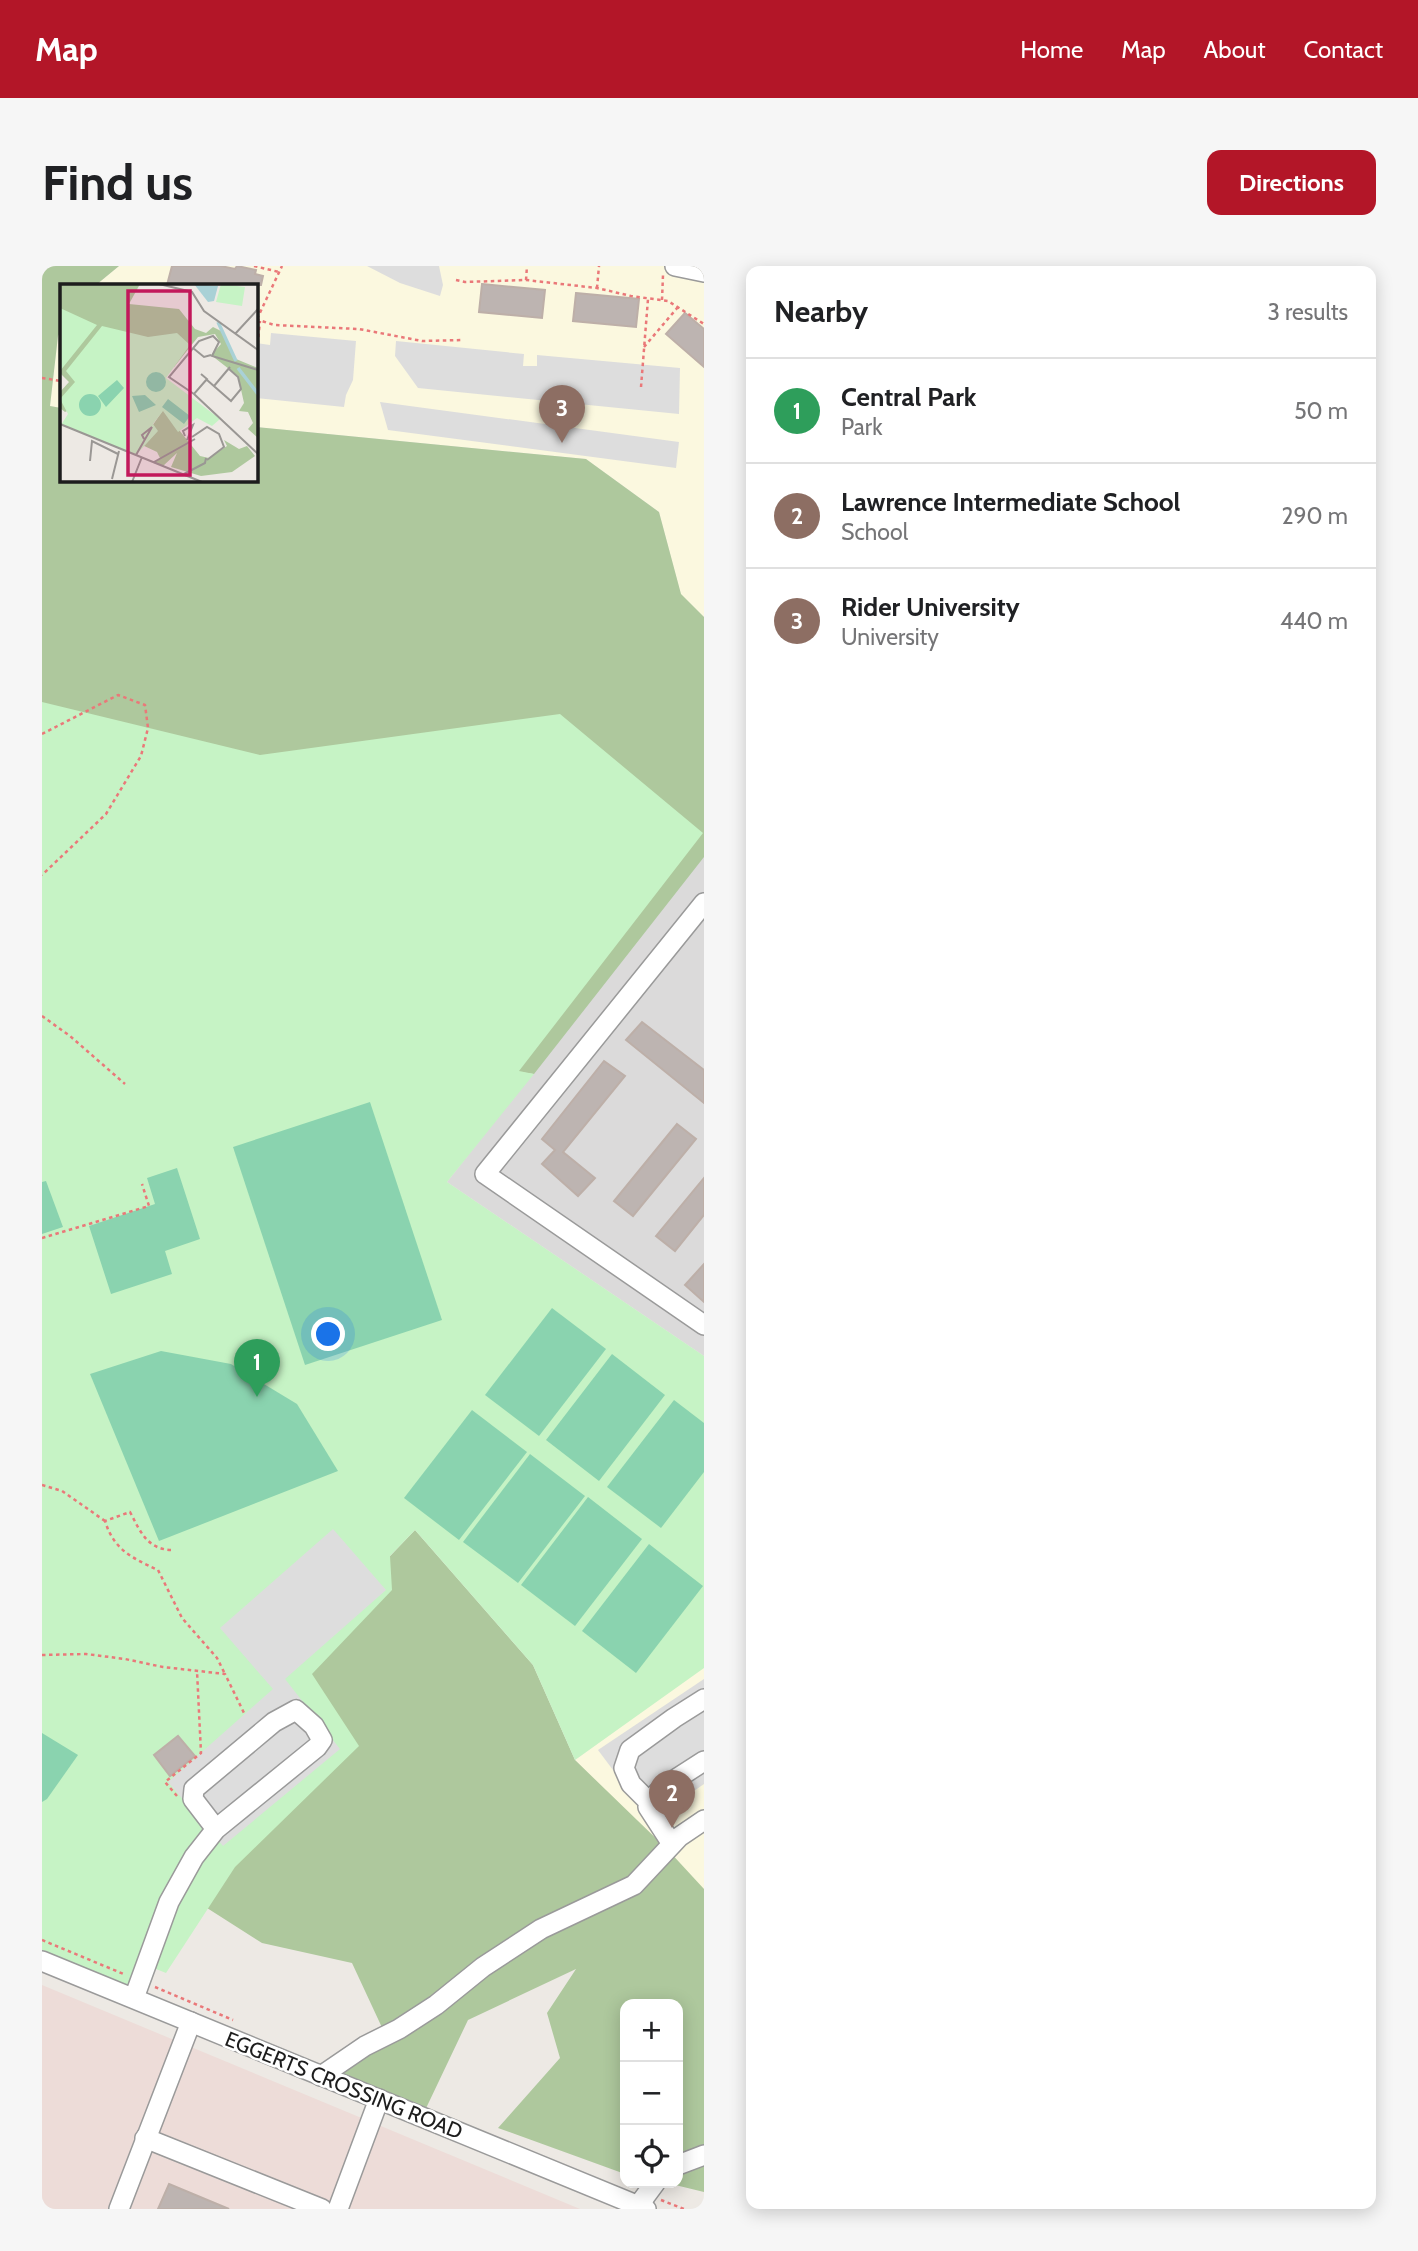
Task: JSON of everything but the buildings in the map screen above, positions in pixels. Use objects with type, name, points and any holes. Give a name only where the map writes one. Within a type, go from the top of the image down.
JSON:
[{"type":"street","points":[[675,266],[704,272]]},
{"type":"street","points":[[704,903],[485,1174],[704,1325]]},
{"type":"street","points":[[649,1802],[631,1784],[624,1768],[630,1750],[704,1699]]},
{"type":"street","points":[[134,1998],[169,1902],[194,1857],[216,1829],[317,1747],[322,1740],[314,1726],[296,1710],[274,1722],[194,1789],[193,1799],[216,1829]]},
{"type":"street","points":[[672,1844],[648,1807],[649,1802],[662,1788],[704,1761]]},
{"type":"street","points":[[321,2076],[365,2046],[436,2005],[483,1967],[541,1929],[634,1885],[679,1837],[704,1820]]},
{"type":"street","name":"EGGERTS CROSSING ROAD","points":[[42,1961],[642,2207]]},
{"type":"street","points":[[118,2209],[191,2022]]},
{"type":"street","points":[[338,2209],[379,2099]]},
{"type":"street","points":[[145,2138],[322,2209]]},
{"type":"street","points":[[683,2163],[704,2155]]},
{"type":"street","points":[[642,2207],[652,2188]]},
{"type":"path","points":[[254,266],[279,272]]},
{"type":"path","points":[[257,351],[258,319],[282,266]]},
{"type":"path","points":[[526,280],[527,266]]},
{"type":"path","points":[[597,288],[599,266]]},
{"type":"path","points":[[662,300],[664,266]]},
{"type":"path","points":[[456,280],[526,280],[597,288],[662,300],[679,307],[704,324]]},
{"type":"path","points":[[641,387],[648,298]]},
{"type":"path","points":[[644,347],[679,307]]},
{"type":"path","points":[[258,319],[279,326],[359,329],[422,341],[463,340]]},
{"type":"path","points":[[42,378],[60,381]]},
{"type":"path","points":[[42,734],[118,695],[145,705],[148,728],[141,756],[106,814],[42,875]]},
{"type":"path","points":[[42,1016],[70,1036],[125,1084]]},
{"type":"path","points":[[42,1238],[149,1206],[142,1184]]},
{"type":"path","points":[[42,1486],[62,1491],[105,1521],[110,1537],[131,1558],[158,1570],[182,1618],[217,1658],[245,1715]]},
{"type":"path","points":[[105,1521],[130,1512],[141,1535],[159,1549],[171,1549]]},
{"type":"path","points":[[42,1655],[86,1654],[225,1674]]},
{"type":"path","points":[[183,1803],[165,1782],[201,1753],[197,1671]]},
{"type":"shaded area","points":[[119,266],[704,266],[704,617],[681,595],[659,512],[586,459],[257,427],[257,284],[97,284]]},
{"type":"shaded area","points":[[367,266],[439,266],[443,285],[440,296],[400,283]]},
{"type":"shaded area","points":[[60,333],[60,408],[50,406]]},
{"type":"shaded area","points":[[271,333],[356,341],[353,380],[344,407],[257,398],[257,343],[270,345]]},
{"type":"shaded area","points":[[396,341],[524,354],[523,366],[537,366],[537,355],[680,368],[679,414],[418,388],[395,356]]},
{"type":"shaded area","points":[[380,402],[679,442],[676,468],[388,430]]},
{"type":"shaded area","points":[[704,856],[704,1356],[447,1182]]},
{"type":"shaded area","points":[[333,1529],[386,1590],[285,1679],[340,1749],[223,1846],[168,1782],[273,1689],[220,1628]]},
{"type":"shaded area","points":[[704,1666],[704,1895],[575,1760]]},
{"type":"shaded area","points":[[704,1679],[704,1784],[672,1806],[648,1804],[628,1790],[598,1750]]},
{"type":"shaded area","points":[[42,1985],[580,2209],[42,2209]]},
{"type":"green space","points":[[42,266],[119,266],[97,284],[60,284],[60,333],[50,406],[60,408],[60,481],[257,481],[257,427],[586,459],[659,512],[681,594],[704,617],[704,857],[534,1074],[419,1058],[42,1150]]},
{"type":"green space","points":[[42,702],[260,755],[560,714],[703,833],[519,1071],[534,1074],[447,1182],[704,1356],[704,1668],[575,1760],[533,1665],[415,1530],[390,1556],[392,1590],[312,1674],[359,1746],[235,1867],[166,1973],[141,1963],[127,2003],[42,1969]]},
{"type":"green space","points":[[370,1102],[442,1320],[305,1365],[233,1147]]},
{"type":"green space","points":[[177,1168],[200,1239],[165,1251],[172,1274],[111,1294],[89,1226],[155,1204],[147,1178]]},
{"type":"green space","points":[[46,1181],[63,1227],[42,1234],[42,1182]]},
{"type":"green space","points":[[552,1308],[606,1349],[539,1436],[485,1395]]},
{"type":"green space","points":[[161,1351],[231,1364],[297,1404],[338,1471],[159,1541],[90,1374]]},
{"type":"green space","points":[[612,1354],[665,1395],[599,1481],[546,1440]]},
{"type":"green space","points":[[674,1400],[704,1423],[704,1472],[661,1528],[607,1487]]},
{"type":"green space","points":[[472,1410],[527,1452],[459,1540],[404,1498]]},
{"type":"green space","points":[[530,1454],[585,1496],[518,1583],[463,1542]]},
{"type":"green space","points":[[588,1497],[642,1539],[575,1626],[521,1585]]},
{"type":"green space","points":[[415,1530],[533,1665],[575,1760],[668,1850],[704,1889],[704,2192],[683,2187],[683,1999],[620,1999],[620,2172],[498,2128],[560,2058],[547,2013],[576,1969],[468,2020],[419,2123],[324,2084],[385,2034],[352,1963],[262,1943],[171,1885],[285,1666]]},
{"type":"green space","points":[[649,1544],[703,1586],[636,1673],[582,1631]]},
{"type":"green space","points":[[42,1733],[78,1755],[47,1799],[42,1802]]},
{"type":"place","name":"Rider University","points":[[562,443]]},
{"type":"place","name":"Central Park","points":[[257,1397]]},
{"type":"place","name":"Lawrence Intermediate School","points":[[672,1828]]}]
